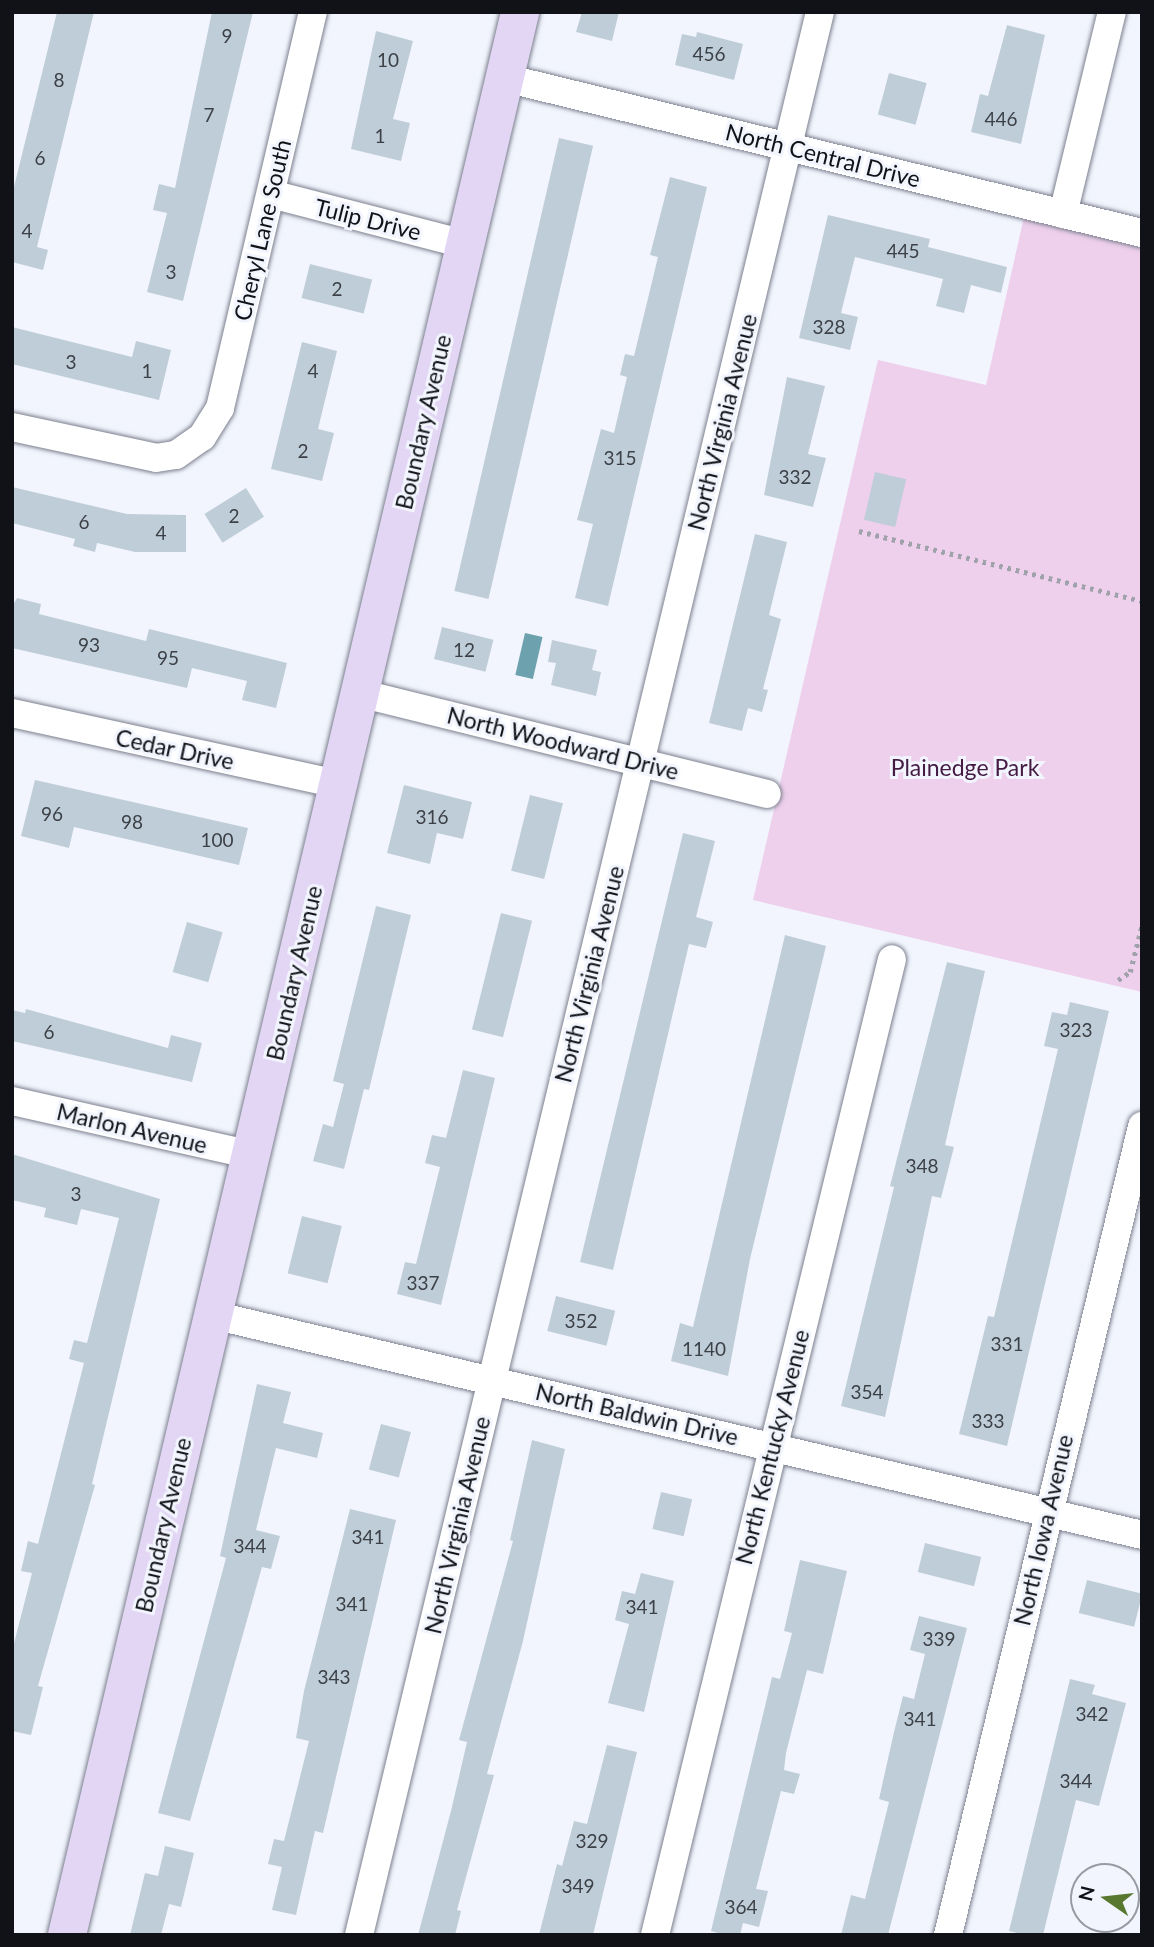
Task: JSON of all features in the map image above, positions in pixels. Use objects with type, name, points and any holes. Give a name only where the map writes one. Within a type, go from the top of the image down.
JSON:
[{"type":"main road","name":"Boundary Avenue","points":[[67,1935],[520,12]]},
{"type":"street","name":"Cheryl Lane South","points":[[12,427],[156,458],[176,455],[197,441],[220,408],[313,12]]},
{"type":"street","name":"North Virginia Avenue","points":[[359,1935],[820,12]]},
{"type":"street","points":[[1063,214],[1112,12]]},
{"type":"street","name":"North Central Drive","points":[[505,78],[1142,233]]},
{"type":"street","name":"Tulip Drive","points":[[271,194],[466,244]]},
{"type":"street","name":"North Woodward Drive","points":[[359,693],[767,794]]},
{"type":"street","name":"Cedar Drive","points":[[12,713],[338,783]]},
{"type":"street","name":"North Kentucky Avenue","points":[[655,1935],[892,959]]},
{"type":"street","name":"Marlon Avenue","points":[[12,1101],[251,1155]]},
{"type":"street","name":"North Iowa Avenue","points":[[948,1935],[1046,1512],[1142,1126]]},
{"type":"street","name":"North Baldwin Drive","points":[[213,1315],[1142,1535]]},
{"type":"path","points":[[859,531],[1142,601]]},
{"type":"path","points":[[1118,980],[1130,972],[1142,925]]},
{"type":"green space","name":"Plainedge Park","points":[[1024,217],[1142,248],[1142,992],[753,900],[878,360],[986,385]]},
{"type":"water","points":[[525,633],[543,637],[533,679],[515,675]]},
{"type":"building","points":[[57,12],[94,12],[37,247],[48,250],[43,270],[12,262],[12,195]]},
{"type":"building","points":[[212,12],[253,12],[183,301],[147,292],[167,213],[153,210],[159,184],[175,188]]},
{"type":"building","points":[[582,12],[619,12],[612,41],[576,32]]},
{"type":"building","points":[[1007,25],[1045,35],[1021,144],[971,132],[980,94],[988,96]]},
{"type":"building","points":[[376,31],[413,41],[393,119],[410,123],[401,161],[351,149]]},
{"type":"building","points":[[697,32],[743,44],[734,80],[675,65],[682,34],[696,37]]},
{"type":"building","points":[[889,73],[927,83],[916,125],[878,115]]},
{"type":"building","points":[[559,138],[593,146],[489,599],[454,591]]},
{"type":"building","points":[[670,177],[707,187],[608,606],[575,598],[593,524],[577,520],[601,429],[614,433],[627,377],[620,375],[625,354],[634,356],[658,257],[650,255]]},
{"type":"building","points":[[828,215],[930,239],[928,247],[1007,267],[1001,293],[971,285],[964,313],[936,306],[943,279],[855,257],[841,313],[858,317],[850,350],[799,338]]},
{"type":"building","points":[[310,264],[372,279],[364,313],[302,298]]},
{"type":"building","points":[[12,327],[132,357],[136,341],[171,350],[159,400],[12,364]]},
{"type":"building","points":[[302,342],[337,351],[318,429],[334,433],[322,481],[271,469]]},
{"type":"building","points":[[787,377],[825,386],[808,454],[826,458],[813,507],[764,495]]},
{"type":"building","points":[[875,472],[906,479],[895,527],[864,520]]},
{"type":"building","points":[[12,487],[127,514],[186,515],[186,552],[135,552],[97,543],[95,552],[73,546],[75,539],[12,523]]},
{"type":"building","points":[[246,488],[264,517],[222,543],[204,514]]},
{"type":"building","points":[[755,534],[787,542],[769,615],[781,619],[763,689],[768,690],[762,712],[748,708],[742,731],[709,723]]},
{"type":"building","points":[[17,598],[41,604],[39,614],[146,641],[149,629],[287,663],[276,708],[242,700],[247,681],[192,668],[187,688],[12,648],[12,607]]},
{"type":"building","points":[[442,627],[493,640],[485,672],[434,659]]},
{"type":"building","points":[[552,640],[597,650],[592,670],[601,672],[596,696],[551,685],[556,663],[548,662]]},
{"type":"building","points":[[35,780],[248,828],[239,865],[74,827],[69,848],[21,836]]},
{"type":"building","points":[[404,785],[472,802],[463,839],[437,833],[430,864],[387,853]]},
{"type":"building","points":[[530,795],[563,803],[544,879],[511,871]]},
{"type":"building","points":[[683,833],[715,841],[696,917],[713,922],[706,948],[689,944],[613,1270],[580,1262]]},
{"type":"building","points":[[376,906],[411,915],[369,1090],[364,1089],[344,1169],[313,1161],[323,1124],[333,1127],[344,1084],[333,1081]]},
{"type":"building","points":[[501,913],[532,921],[503,1037],[472,1029]]},
{"type":"building","points":[[187,922],[223,932],[208,982],[173,972]]},
{"type":"building","points":[[785,935],[826,946],[750,1259],[728,1376],[671,1361],[680,1323],[693,1327]]},
{"type":"building","points":[[947,962],[985,971],[945,1145],[954,1147],[941,1198],[932,1196],[885,1417],[841,1406],[894,1187],[890,1186]]},
{"type":"building","points":[[1070,1002],[1109,1011],[1007,1446],[959,1434],[988,1316],[994,1317],[1058,1049],[1044,1046],[1052,1012],[1067,1015]]},
{"type":"building","points":[[26,1009],[168,1048],[171,1035],[202,1043],[192,1082],[12,1041],[12,1010],[25,1013]]},
{"type":"building","points":[[463,1070],[495,1078],[441,1305],[397,1294],[405,1262],[416,1264],[440,1167],[425,1163],[432,1135],[446,1138]]},
{"type":"building","points":[[12,1154],[160,1199],[92,1484],[95,1485],[38,1686],[43,1687],[31,1735],[12,1731],[12,1651],[32,1573],[21,1571],[28,1541],[38,1544],[84,1363],[69,1359],[74,1340],[87,1343],[119,1218],[81,1209],[77,1225],[44,1217],[46,1208],[12,1200]]},
{"type":"building","points":[[302,1216],[342,1226],[328,1283],[288,1273]]},
{"type":"building","points":[[556,1296],[615,1311],[606,1346],[547,1331]]},
{"type":"building","points":[[257,1384],[291,1392],[283,1423],[323,1433],[317,1458],[276,1448],[256,1530],[280,1536],[271,1569],[262,1567],[190,1821],[158,1813],[226,1558],[220,1556]]},
{"type":"building","points":[[381,1424],[411,1432],[399,1477],[369,1469]]},
{"type":"building","points":[[532,1440],[565,1449],[523,1641],[487,1774],[494,1775],[457,1910],[461,1911],[455,1935],[418,1935],[467,1742],[459,1740],[513,1541],[510,1540]]},
{"type":"building","points":[[661,1492],[692,1499],[684,1536],[652,1529]]},
{"type":"building","points":[[350,1509],[396,1520],[323,1833],[315,1831],[296,1915],[272,1910],[282,1867],[268,1864],[274,1839],[284,1841],[309,1741],[296,1738],[304,1691]]},
{"type":"building","points":[[925,1543],[981,1557],[974,1586],[918,1572]]},
{"type":"building","points":[[800,1560],[847,1571],[823,1674],[807,1670],[786,1753],[784,1770],[800,1774],[794,1794],[781,1791],[756,1889],[768,1891],[759,1927],[743,1923],[740,1935],[725,1935],[711,1931],[772,1677],[780,1679],[792,1633],[784,1631]]},
{"type":"building","points":[[641,1573],[674,1581],[644,1712],[608,1703],[629,1624],[615,1620],[622,1591],[635,1594]]},
{"type":"building","points":[[1087,1580],[1142,1594],[1134,1627],[1079,1613]]},
{"type":"building","points":[[919,1616],[967,1628],[888,1935],[841,1935],[851,1895],[865,1899],[889,1802],[879,1799],[894,1732],[903,1696],[914,1699],[925,1654],[910,1650]]},
{"type":"building","points":[[1070,1679],[1095,1685],[1092,1694],[1126,1703],[1099,1806],[1076,1800],[1043,1935],[1025,1935],[1009,1931]]},
{"type":"building","points":[[607,1745],[637,1752],[593,1935],[539,1935],[557,1864],[562,1866],[574,1821],[587,1824]]},
{"type":"building","points":[[165,1846],[194,1853],[181,1907],[169,1904],[161,1935],[130,1935],[145,1873],[158,1876]]}]
